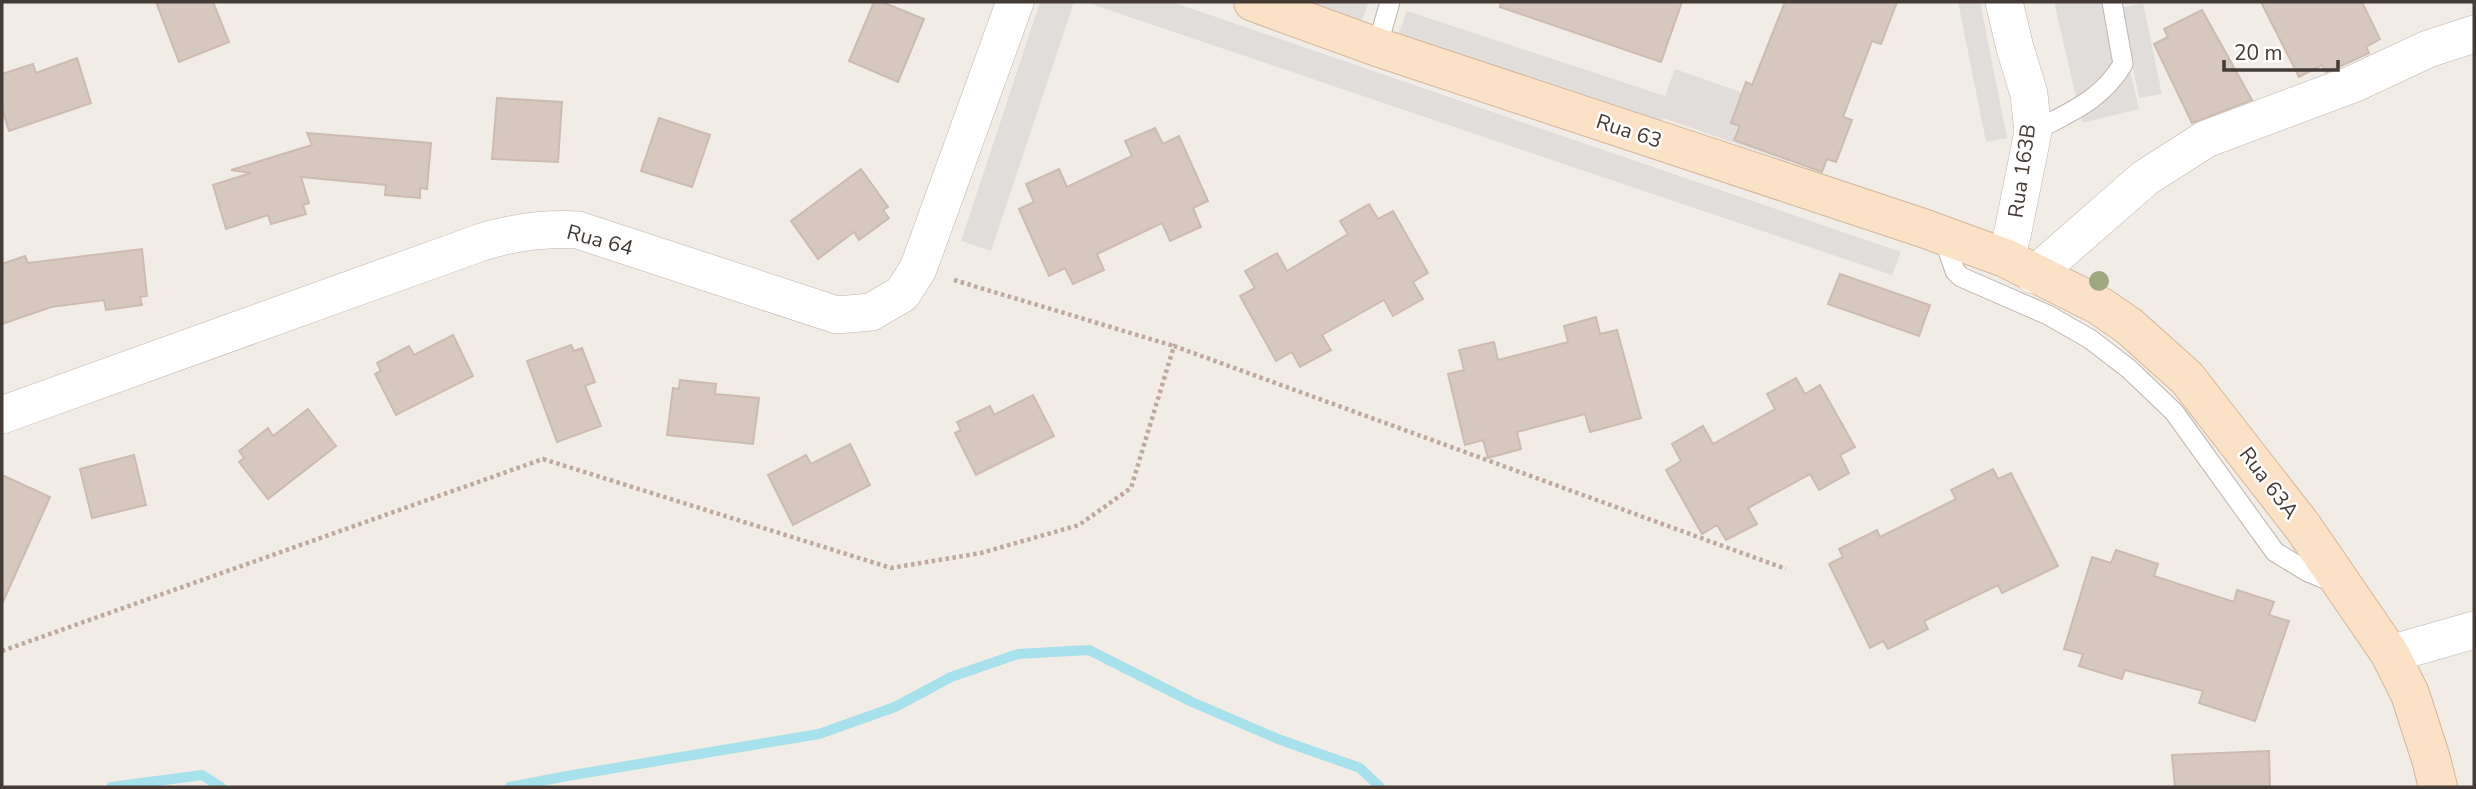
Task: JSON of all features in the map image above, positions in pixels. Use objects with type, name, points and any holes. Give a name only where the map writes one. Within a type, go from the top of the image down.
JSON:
[{"type":"street","name":"Rua 64","points":[[2,415],[515,232],[547,228],[578,230],[837,315],[871,312],[902,294],[918,270],[1015,2]]},
{"type":"street","name":"Rua 63","points":[[1253,2],[1377,47],[1942,235],[2020,267]]},
{"type":"street","name":"Rua 163B","points":[[2004,2],[2029,94],[2033,132],[2012,236],[2020,267]]},
{"type":"street","points":[[2020,267],[2145,178],[2206,139],[2353,83],[2428,49],[2474,34]]},
{"type":"street","name":"Rua 63A","points":[[2020,267],[2110,313],[2156,348],[2187,378],[2303,527],[2390,654],[2410,694],[2438,787]]},
{"type":"street","points":[[2390,654],[2474,630]]},
{"type":"lane","points":[[1377,47],[1390,2]]},
{"type":"lane","points":[[2033,132],[2101,94],[2113,81],[2123,64],[2112,2]]},
{"type":"lane","points":[[1942,235],[1955,271],[1962,277],[2048,315],[2090,339],[2129,369],[2174,411],[2275,552],[2308,572],[2344,587]]},
{"type":"path","points":[[918,270],[1174,346],[1786,569]]},
{"type":"path","points":[[2,651],[543,459],[891,568],[981,553],[1079,525],[1131,488],[1174,346]]},
{"type":"shaded area","points":[[1040,2],[1074,2],[991,251],[961,241]]},
{"type":"shaded area","points":[[1085,2],[1172,2],[1901,252],[1892,275]]},
{"type":"shaded area","points":[[1279,2],[1369,2],[1359,28]]},
{"type":"shaded area","points":[[1958,2],[1980,2],[2007,138],[1986,142]]},
{"type":"shaded area","points":[[2054,2],[2114,2],[2139,109],[2082,123]]},
{"type":"shaded area","points":[[2143,3],[2162,94],[2139,98],[2121,8]]},
{"type":"shaded area","points":[[1407,11],[1665,96],[1675,69],[1806,115],[1789,162],[1663,118],[1658,129],[1395,42]]},
{"type":"building","points":[[156,2],[213,2],[229,42],[179,62]]},
{"type":"building","points":[[874,2],[882,2],[924,19],[898,82],[849,61]]},
{"type":"building","points":[[1501,2],[1682,2],[1661,62],[1500,7]]},
{"type":"building","points":[[1785,2],[1897,2],[1881,44],[1872,41],[1843,117],[1852,120],[1836,162],[1827,159],[1822,172],[1734,140],[1740,126],[1731,123],[1746,82],[1752,85]]},
{"type":"building","points":[[2261,2],[2362,2],[2380,39],[2366,47],[2369,53],[2326,72],[2322,65],[2299,77]]},
{"type":"building","points":[[2202,10],[2252,100],[2192,123],[2154,44],[2168,37],[2164,29]]},
{"type":"building","points":[[77,58],[91,103],[9,131],[2,109],[2,74],[33,64],[36,73]]},
{"type":"building","points":[[497,98],[562,102],[558,162],[492,159]]},
{"type":"building","points":[[659,118],[710,135],[692,187],[641,171]]},
{"type":"building","points":[[1155,128],[1163,144],[1179,136],[1208,201],[1193,208],[1201,227],[1170,241],[1162,223],[1097,254],[1104,270],[1073,284],[1065,268],[1049,276],[1019,209],[1034,202],[1026,184],[1059,169],[1067,187],[1132,156],[1125,141]]},
{"type":"building","points":[[307,133],[431,143],[427,189],[420,188],[420,198],[385,195],[386,185],[301,177],[309,203],[303,205],[306,214],[271,224],[268,215],[226,229],[213,185],[251,173],[231,170],[312,145]]},
{"type":"building","points":[[861,169],[888,207],[883,210],[889,218],[859,240],[854,232],[818,259],[791,221]]},
{"type":"building","points":[[1369,204],[1378,219],[1393,211],[1428,273],[1413,282],[1423,299],[1393,316],[1384,300],[1322,335],[1331,350],[1300,367],[1292,352],[1276,361],[1240,296],[1255,288],[1245,271],[1277,253],[1287,271],[1348,234],[1340,221]]},
{"type":"building","points":[[142,249],[147,296],[140,297],[142,305],[106,310],[104,300],[51,307],[2,324],[2,264],[25,256],[28,263]]},
{"type":"building","points":[[1840,274],[1930,305],[1919,336],[1828,304]]},
{"type":"building","points":[[1596,317],[1600,334],[1617,330],[1641,418],[1590,432],[1585,414],[1517,432],[1521,449],[1488,458],[1483,440],[1465,445],[1448,374],[1464,370],[1459,350],[1494,342],[1498,360],[1568,342],[1564,326]]},
{"type":"building","points":[[453,335],[473,376],[396,415],[375,374],[381,371],[377,363],[409,346],[414,355]]},
{"type":"building","points":[[571,345],[574,351],[582,348],[595,382],[585,386],[601,426],[557,442],[527,361]]},
{"type":"building","points":[[1796,378],[1805,394],[1820,385],[1855,447],[1840,455],[1849,473],[1819,490],[1810,474],[1748,508],[1757,524],[1726,540],[1717,525],[1702,534],[1666,470],[1681,461],[1672,444],[1703,426],[1713,444],[1775,409],[1767,394]]},
{"type":"building","points":[[680,380],[716,384],[715,394],[759,398],[753,444],[667,435],[673,388],[679,389]]},
{"type":"building","points":[[1033,395],[1054,436],[976,475],[955,433],[961,430],[957,422],[990,406],[994,415]]},
{"type":"building","points":[[308,409],[336,446],[268,499],[239,462],[244,458],[239,451],[268,428],[273,436]]},
{"type":"building","points":[[850,444],[870,485],[793,525],[768,475],[806,455],[811,464]]},
{"type":"building","points":[[134,455],[146,505],[92,518],[80,469]]},
{"type":"building","points":[[1993,469],[1998,479],[2011,473],[2058,566],[2002,593],[1998,585],[1924,621],[1928,629],[1888,649],[1883,641],[1870,648],[1829,564],[1843,557],[1839,549],[1877,530],[1880,537],[1956,499],[1951,490]]},
{"type":"building","points":[[2,475],[50,497],[2,604]]},
{"type":"building","points":[[2116,550],[2158,564],[2154,576],[2234,602],[2237,590],[2274,602],[2269,615],[2289,621],[2255,721],[2199,703],[2203,691],[2125,670],[2122,679],[2079,666],[2083,654],[2064,649],[2092,557],[2111,563]]},
{"type":"building","points":[[2269,751],[2270,787],[2175,787],[2172,755]]},
{"type":"waterway","points":[[510,787],[819,734],[895,707],[951,677],[1018,654],[1089,650],[1192,702],[1278,739],[1360,768],[1380,787]]},
{"type":"waterway","points":[[111,787],[202,775],[221,787]]}]
